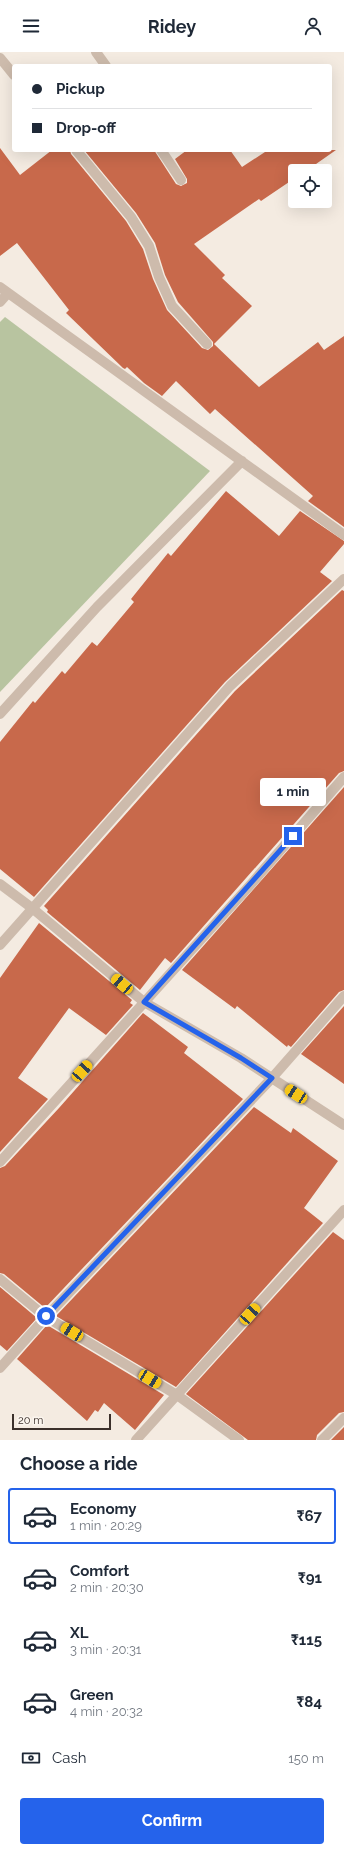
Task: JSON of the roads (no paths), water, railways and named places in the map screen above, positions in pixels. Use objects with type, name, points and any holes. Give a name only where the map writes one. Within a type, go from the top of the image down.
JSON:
[{"type":"street","points":[[96,52],[105,64]]},
{"type":"street","points":[[0,58],[12,73]]},
{"type":"street","points":[[78,152],[131,217],[150,246],[159,277],[172,306],[207,344]]},
{"type":"street","points":[[162,152],[181,180]]},
{"type":"street","points":[[0,302],[4,290],[344,535]]},
{"type":"street","points":[[0,714],[98,607],[242,461]]},
{"type":"street","points":[[0,945],[230,686],[344,579]]},
{"type":"street","points":[[0,1162],[252,883],[344,777]]},
{"type":"street","points":[[0,884],[32,908],[144,1002],[241,1058],[344,1125]]},
{"type":"street","points":[[0,1368],[46,1316],[272,1078],[344,996]]},
{"type":"street","points":[[136,1440],[344,1210]]},
{"type":"street","points":[[0,1279],[46,1316],[177,1395],[239,1440]]},
{"type":"street","points":[[322,1440],[344,1418]]}]
